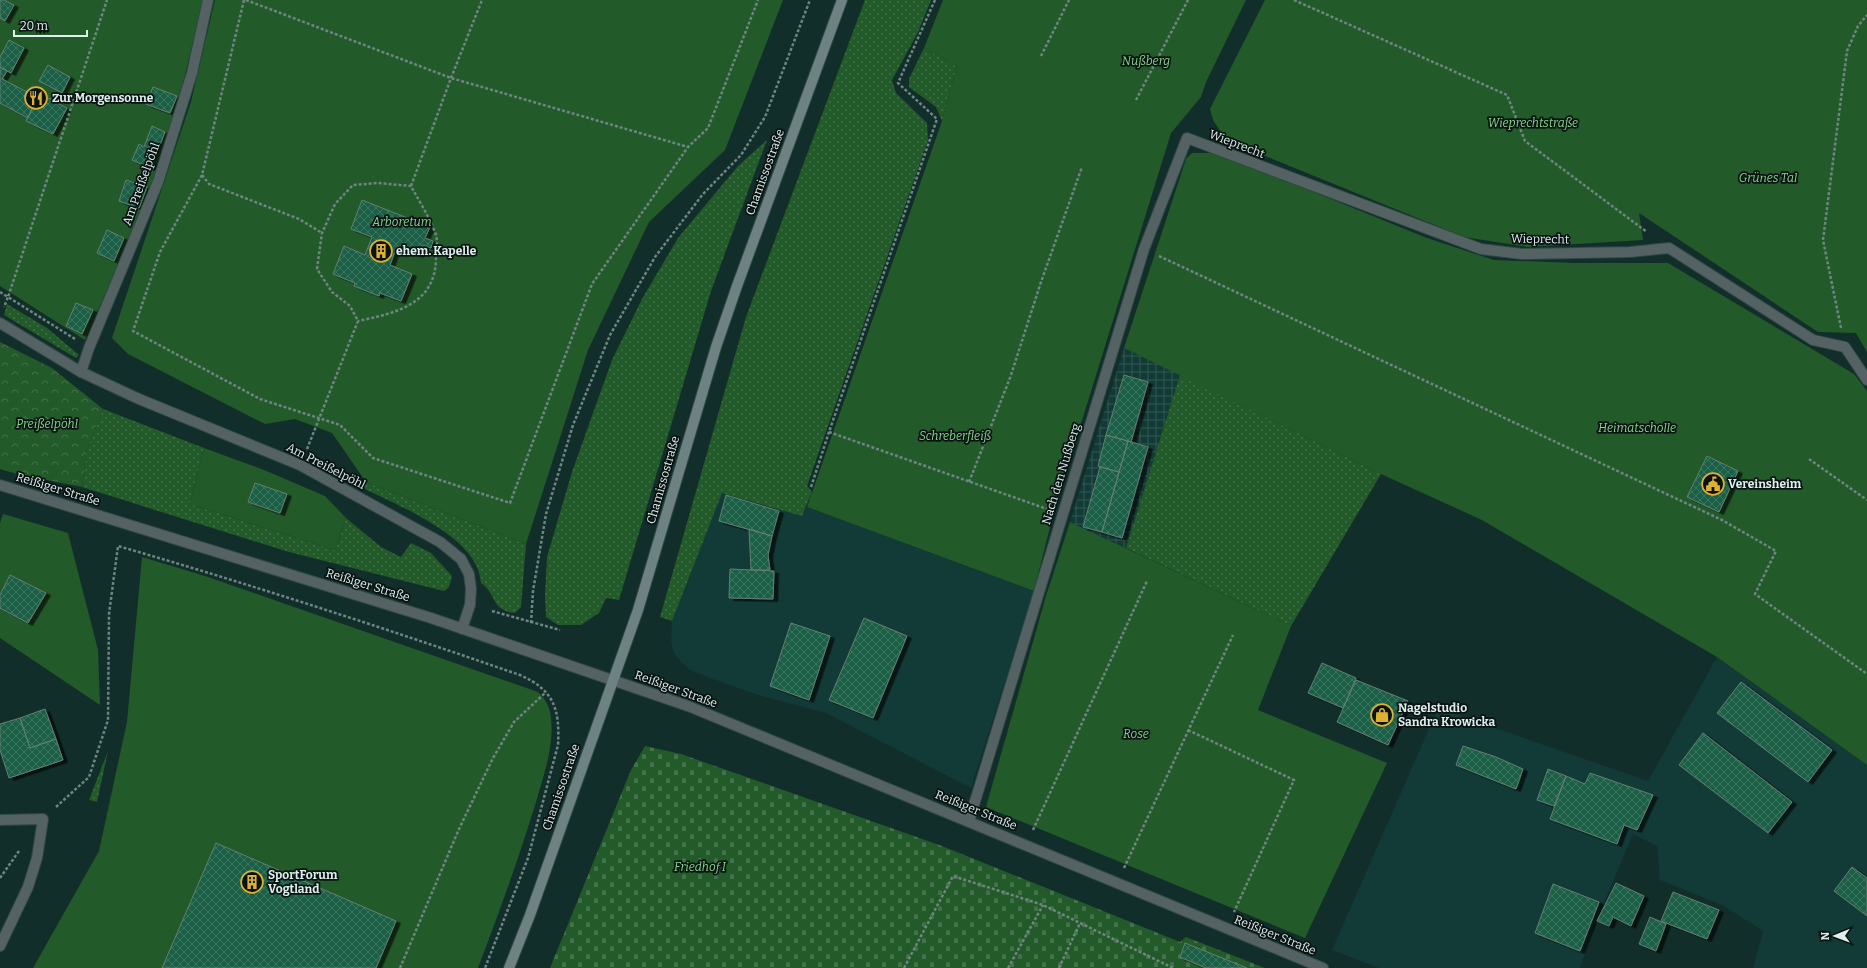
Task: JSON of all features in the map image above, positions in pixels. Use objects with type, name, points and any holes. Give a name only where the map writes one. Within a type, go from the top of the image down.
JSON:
[{"type":"street","name":"Am Preißelpöhl","points":[[81,372],[89,348],[158,182],[192,73],[208,0]]},
{"type":"street","name":"Chamissostraße","points":[[509,968],[530,915],[638,610],[716,347],[842,0]]},
{"type":"street","name":"Wieprecht","points":[[1187,138],[1481,249],[1522,254],[1630,252],[1669,248]]},
{"type":"street","name":"Nach den Nußberg","points":[[969,821],[1144,249],[1187,138]]},
{"type":"street","points":[[1669,248],[1813,340],[1845,347],[1867,380]]},
{"type":"street","name":"Am Preißelpöhl","points":[[0,323],[81,372],[139,399],[300,465],[440,542],[461,559],[469,574],[471,589],[470,605],[462,629]]},
{"type":"street","name":"Reißiger Straße","points":[[0,485],[462,629],[688,706],[1323,968]]},
{"type":"street","points":[[0,820],[43,819],[37,858],[28,887],[0,946]]},
{"type":"path","points":[[3,310],[108,0]]},
{"type":"path","points":[[688,147],[451,78],[245,0],[202,175],[160,252],[133,331],[260,399],[340,425],[373,458],[510,503],[592,284],[688,147],[708,128],[758,0]]},
{"type":"path","points":[[358,321],[386,315],[413,304],[429,288],[436,265],[436,236],[411,186],[482,0]]},
{"type":"path","points":[[531,623],[533,591],[546,514],[573,425],[610,335],[655,257],[703,194],[741,154],[765,118],[810,0]]},
{"type":"path","points":[[811,487],[937,119],[898,83],[934,0]]},
{"type":"path","points":[[1041,56],[1069,0]]},
{"type":"path","points":[[1136,100],[1188,0]]},
{"type":"path","points":[[1294,0],[1507,95],[1525,141],[1669,248]]},
{"type":"path","points":[[1845,347],[1823,240],[1847,51],[1858,26],[1867,15]]},
{"type":"path","points":[[969,482],[1010,378],[1041,282],[1082,167]]},
{"type":"path","points":[[202,175],[209,184],[299,219],[322,233]]},
{"type":"path","points":[[300,465],[358,321],[350,306],[332,292],[317,269],[322,233],[335,204],[353,185],[378,183],[411,186]]},
{"type":"path","points":[[1144,249],[1722,520],[1776,551],[1755,594],[1867,674]]},
{"type":"path","points":[[0,292],[89,348]]},
{"type":"path","points":[[829,432],[1062,514]]},
{"type":"path","points":[[1809,459],[1867,500]]},
{"type":"path","points":[[43,819],[89,777],[108,720],[109,614],[118,546],[204,571],[434,645],[520,675],[546,692],[555,705],[558,716],[558,745],[555,764],[528,858],[485,968]]},
{"type":"path","points":[[1026,845],[1147,581]]},
{"type":"path","points":[[492,611],[560,630]]},
{"type":"path","points":[[1117,883],[1233,635]]},
{"type":"path","points":[[400,968],[459,829],[493,758],[514,722],[546,692]]},
{"type":"path","points":[[1188,730],[1294,780],[1226,929]]},
{"type":"path","points":[[904,968],[953,876],[1043,905],[1173,968]]},
{"type":"path","points":[[1008,968],[1043,905]]},
{"type":"path","points":[[1059,968],[1080,923]]},
{"type":"shaded area","points":[[1124,348],[1180,375],[1126,548],[1070,522]]},
{"type":"shaded area","points":[[722,492],[802,515],[807,507],[1034,591],[971,788],[826,713],[758,695],[690,670],[681,662],[674,653],[671,641],[672,621]]},
{"type":"shaded area","points":[[1717,657],[1867,765],[1867,968],[1753,968],[1763,931],[1724,906],[1660,880],[1657,846],[1633,834],[1593,929],[1580,968],[1379,968],[1332,950],[1438,708],[1648,781]]},
{"type":"green space","points":[[0,0],[203,0],[185,75],[154,182],[85,340],[0,286]]},
{"type":"green space","name":"Arboretum","points":[[215,0],[783,0],[725,150],[649,222],[588,350],[526,544],[366,482],[332,433],[295,419],[265,424],[128,354],[112,338],[191,102]]},
{"type":"green space","points":[[865,0],[931,0],[918,32],[892,80],[896,93],[927,123],[928,140],[807,486],[812,492],[802,516],[722,493],[672,621],[660,617],[746,317]]},
{"type":"green space","name":"Schreberfleiß","points":[[943,0],[1246,0],[1206,82],[1201,97],[1171,133],[1054,511],[1034,591],[807,507],[942,121],[957,66],[924,48]]},
{"type":"green space","name":"Wieprechtstraße","points":[[1265,0],[1867,0],[1867,352],[1856,333],[1818,332],[1639,213],[1643,240],[1527,247],[1464,237],[1226,140],[1213,120],[1210,109]]},
{"type":"green space","points":[[924,48],[957,66],[942,121],[936,107],[909,87],[909,79]]},
{"type":"green space","points":[[767,140],[711,291],[619,600],[606,598],[599,613],[581,625],[558,625],[546,617],[545,596],[547,557],[572,472],[612,360],[642,299],[678,238],[738,166]]},
{"type":"green space","name":"Heimatscholle","points":[[1192,153],[1218,153],[1427,238],[1494,260],[1575,263],[1668,263],[1854,374],[1867,391],[1867,765],[1717,657],[1482,520],[1381,474],[1124,348],[1186,159]]},
{"type":"green space","points":[[7,304],[47,328],[79,355],[76,358],[4,315]]},
{"type":"green space","name":"Preißelpöhl","points":[[0,342],[52,368],[103,409],[87,449],[82,487],[17,474],[0,469]]},
{"type":"green space","points":[[1180,375],[1381,474],[1291,626],[1126,548]]},
{"type":"green space","points":[[103,409],[204,448],[190,504],[335,550],[346,518],[381,547],[401,557],[411,543],[431,553],[452,576],[449,587],[444,591],[289,552],[82,487],[87,449]]},
{"type":"green space","points":[[204,448],[264,470],[325,496],[346,518],[335,550],[190,504]]},
{"type":"green space","points":[[366,482],[526,544],[521,607],[515,613],[502,609],[490,592],[481,583],[477,567],[468,552],[442,530],[426,520],[363,488]]},
{"type":"green space","points":[[3,514],[68,533],[98,650],[100,705],[0,638],[0,523]]},
{"type":"green space","name":"Rose","points":[[1070,522],[1291,626],[1258,710],[1387,763],[1305,938],[986,807],[1046,596]]},
{"type":"green space","points":[[142,557],[205,576],[538,692],[542,696],[547,703],[550,712],[551,723],[550,746],[546,769],[523,844],[478,968],[33,968],[99,851],[127,722]]},
{"type":"green space","name":"Friedhof I","points":[[645,746],[681,754],[942,846],[1180,942],[1186,937],[1265,968],[550,968],[631,770]]},
{"type":"green space","points":[[108,751],[97,802],[89,800]]},
{"type":"building","points":[[0,0],[4,0],[14,5],[5,21],[0,18]]},
{"type":"building","points":[[9,40],[24,48],[11,73],[0,67],[0,57]]},
{"type":"building","points":[[48,65],[70,77],[62,93],[39,81]]},
{"type":"building","points":[[0,67],[7,71],[2,79],[33,95],[29,102],[34,105],[28,118],[0,103]]},
{"type":"building","points":[[153,87],[177,96],[170,113],[146,104]]},
{"type":"building","points":[[35,91],[67,108],[53,134],[26,121],[34,105],[29,102]]},
{"type":"building","points":[[152,126],[165,132],[151,168],[132,160],[139,144],[144,147]]},
{"type":"building","points":[[126,180],[147,187],[139,208],[119,201]]},
{"type":"building","name":"ehem. Kapelle","points":[[362,200],[430,227],[425,238],[433,241],[431,248],[423,245],[419,255],[397,246],[390,265],[412,274],[401,301],[380,293],[379,296],[354,286],[355,283],[333,274],[344,246],[365,255],[372,237],[351,229]]},
{"type":"building","points":[[107,230],[124,238],[114,261],[97,253]]},
{"type":"building","points":[[76,303],[93,310],[82,334],[66,326]]},
{"type":"building","points":[[1124,375],[1148,382],[1131,442],[1106,435]]},
{"type":"building","points":[[1106,435],[1128,441],[1119,472],[1098,466]]},
{"type":"building","points":[[1128,441],[1148,447],[1122,538],[1102,532]]},
{"type":"building","name":"Vereinsheim","points":[[1707,456],[1738,471],[1719,512],[1687,497]]},
{"type":"building","points":[[1100,467],[1119,472],[1102,532],[1083,527]]},
{"type":"building","points":[[255,483],[287,494],[280,513],[248,502]]},
{"type":"building","points":[[726,495],[779,511],[772,536],[719,521]]},
{"type":"building","points":[[749,529],[772,536],[768,555],[770,570],[751,570]]},
{"type":"building","points":[[730,569],[774,571],[773,599],[729,598]]},
{"type":"building","points":[[10,575],[46,593],[28,623],[0,608],[0,595]]},
{"type":"building","points":[[864,618],[907,636],[873,718],[829,700]]},
{"type":"building","points":[[791,623],[830,636],[809,700],[770,686]]},
{"type":"building","points":[[1322,663],[1356,678],[1343,708],[1308,693]]},
{"type":"building","points":[[1356,680],[1408,701],[1388,745],[1337,722]]},
{"type":"building","points":[[1741,682],[1832,750],[1808,782],[1717,713]]},
{"type":"building","points":[[45,709],[56,739],[30,748],[20,718]]},
{"type":"building","points":[[20,718],[30,748],[56,739],[63,760],[9,778],[0,750],[0,724]]},
{"type":"building","points":[[1703,733],[1792,802],[1768,833],[1679,765]]},
{"type":"building","points":[[1463,746],[1496,757],[1523,769],[1516,789],[1456,765]]},
{"type":"building","points":[[1548,769],[1566,776],[1554,806],[1537,800]]},
{"type":"building","points":[[1590,773],[1653,795],[1637,830],[1624,825],[1617,844],[1550,819],[1566,776],[1585,784]]},
{"type":"building","name":"SportForum Vogtland","points":[[216,843],[396,921],[376,968],[162,968]]},
{"type":"building","points":[[1852,867],[1867,878],[1867,916],[1834,891]]},
{"type":"building","points":[[1616,883],[1644,896],[1631,926],[1613,917],[1609,926],[1597,921]]},
{"type":"building","points":[[1553,884],[1599,902],[1580,951],[1535,933]]},
{"type":"building","points":[[1673,892],[1719,910],[1707,939],[1661,921]]},
{"type":"building","points":[[1650,917],[1666,924],[1656,951],[1639,944]]},
{"type":"building","points":[[1185,943],[1247,968],[1206,968],[1180,957]]},
{"type":"place","name":"Zur Morgensonne","points":[[36,98]]},
{"type":"place","name":"ehem. Kapelle","points":[[381,251]]},
{"type":"place","name":"Vereinsheim","points":[[1713,484]]},
{"type":"place","name":"Nagelstudio Sandra Krowicka","points":[[1382,715]]},
{"type":"place","name":"SportForum Vogtland","points":[[252,882]]},
{"type":"park label","name":"Nußberg","points":[[1146,61]]},
{"type":"park label","name":"Grünes Tal","points":[[1768,178]]}]
